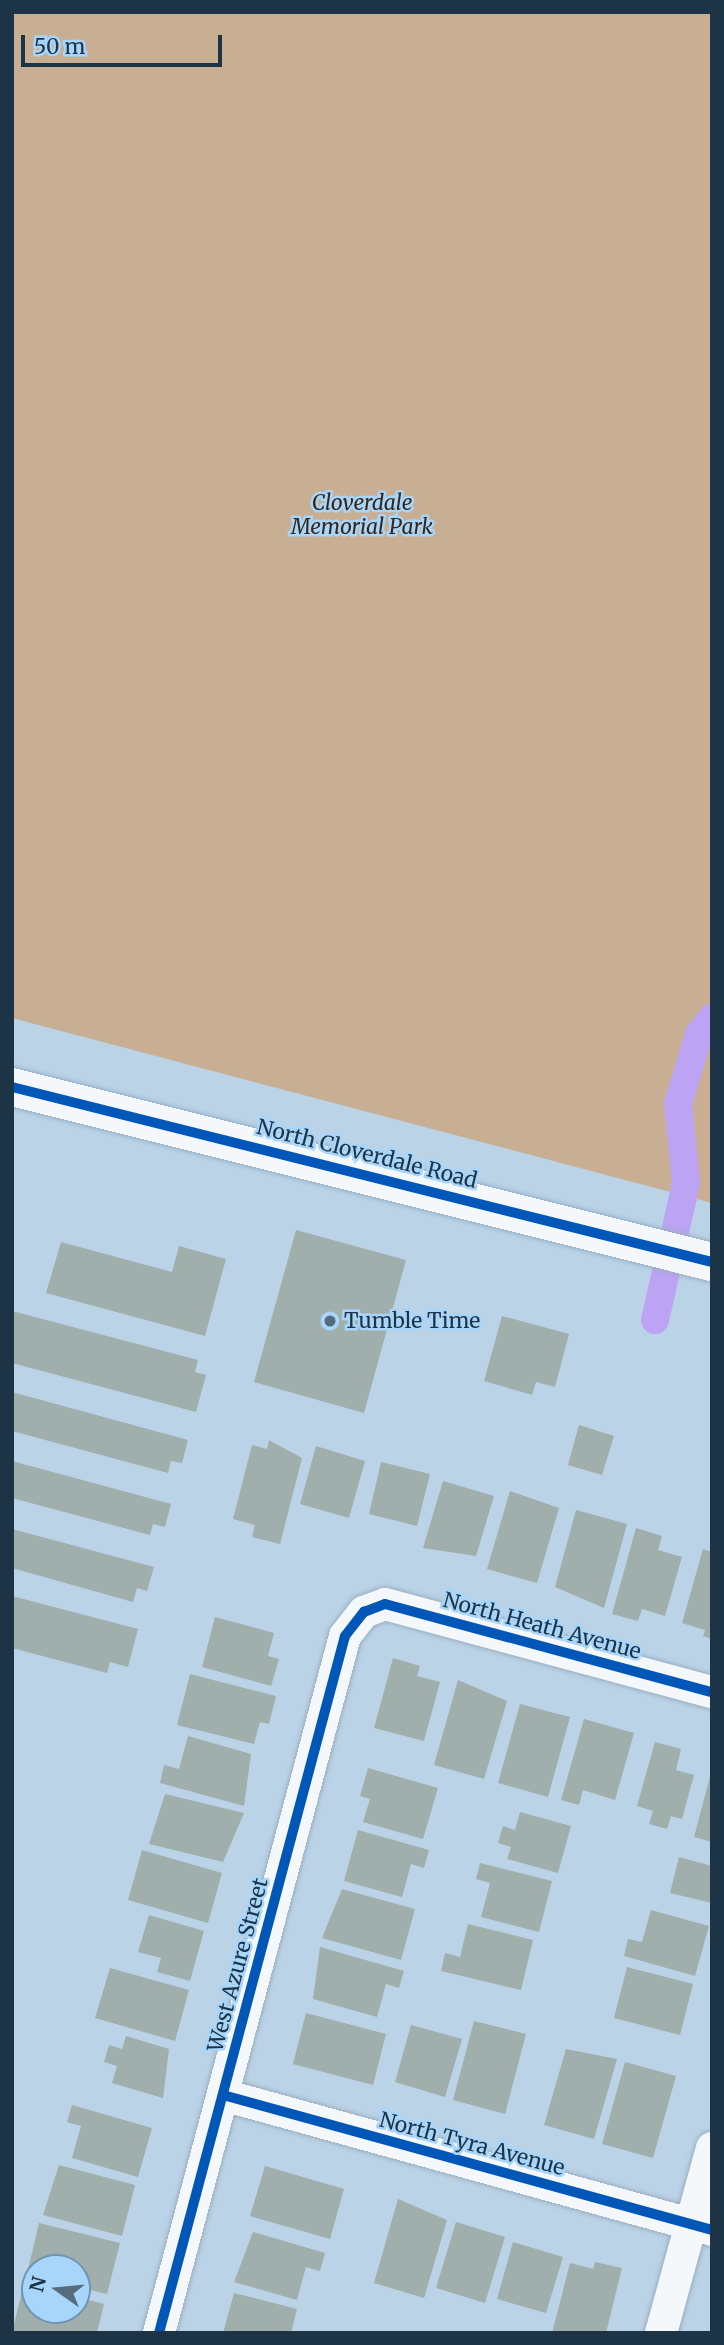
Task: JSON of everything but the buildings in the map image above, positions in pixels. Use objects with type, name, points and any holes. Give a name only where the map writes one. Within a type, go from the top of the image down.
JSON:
[{"type":"main road","name":"North Cloverdale Road","points":[[12,1087],[712,1262]]},
{"type":"street","name":"North Heath Avenue","points":[[364,1612],[385,1604],[712,1692]]},
{"type":"street","name":"West Azure Street","points":[[159,2333],[345,1636],[364,1612]]},
{"type":"street","name":"North Tyra Avenue","points":[[223,2095],[701,2227]]},
{"type":"street","points":[[661,2333],[701,2227],[712,2148]]},
{"type":"green space","name":"Cloverdale Memorial Park","points":[[12,12],[712,12],[712,1203],[12,1018]]},
{"type":"waterway","points":[[655,1320],[686,1183],[678,1104],[699,1034],[712,1018]]},
{"type":"cycle path","points":[[12,1087],[712,1262]]},
{"type":"cycle path","points":[[159,2333],[345,1636],[364,1612],[385,1604],[712,1692]]},
{"type":"cycle path","points":[[223,2095],[712,2230]]},
{"type":"place","name":"Tumble Time","points":[[330,1321]]}]
